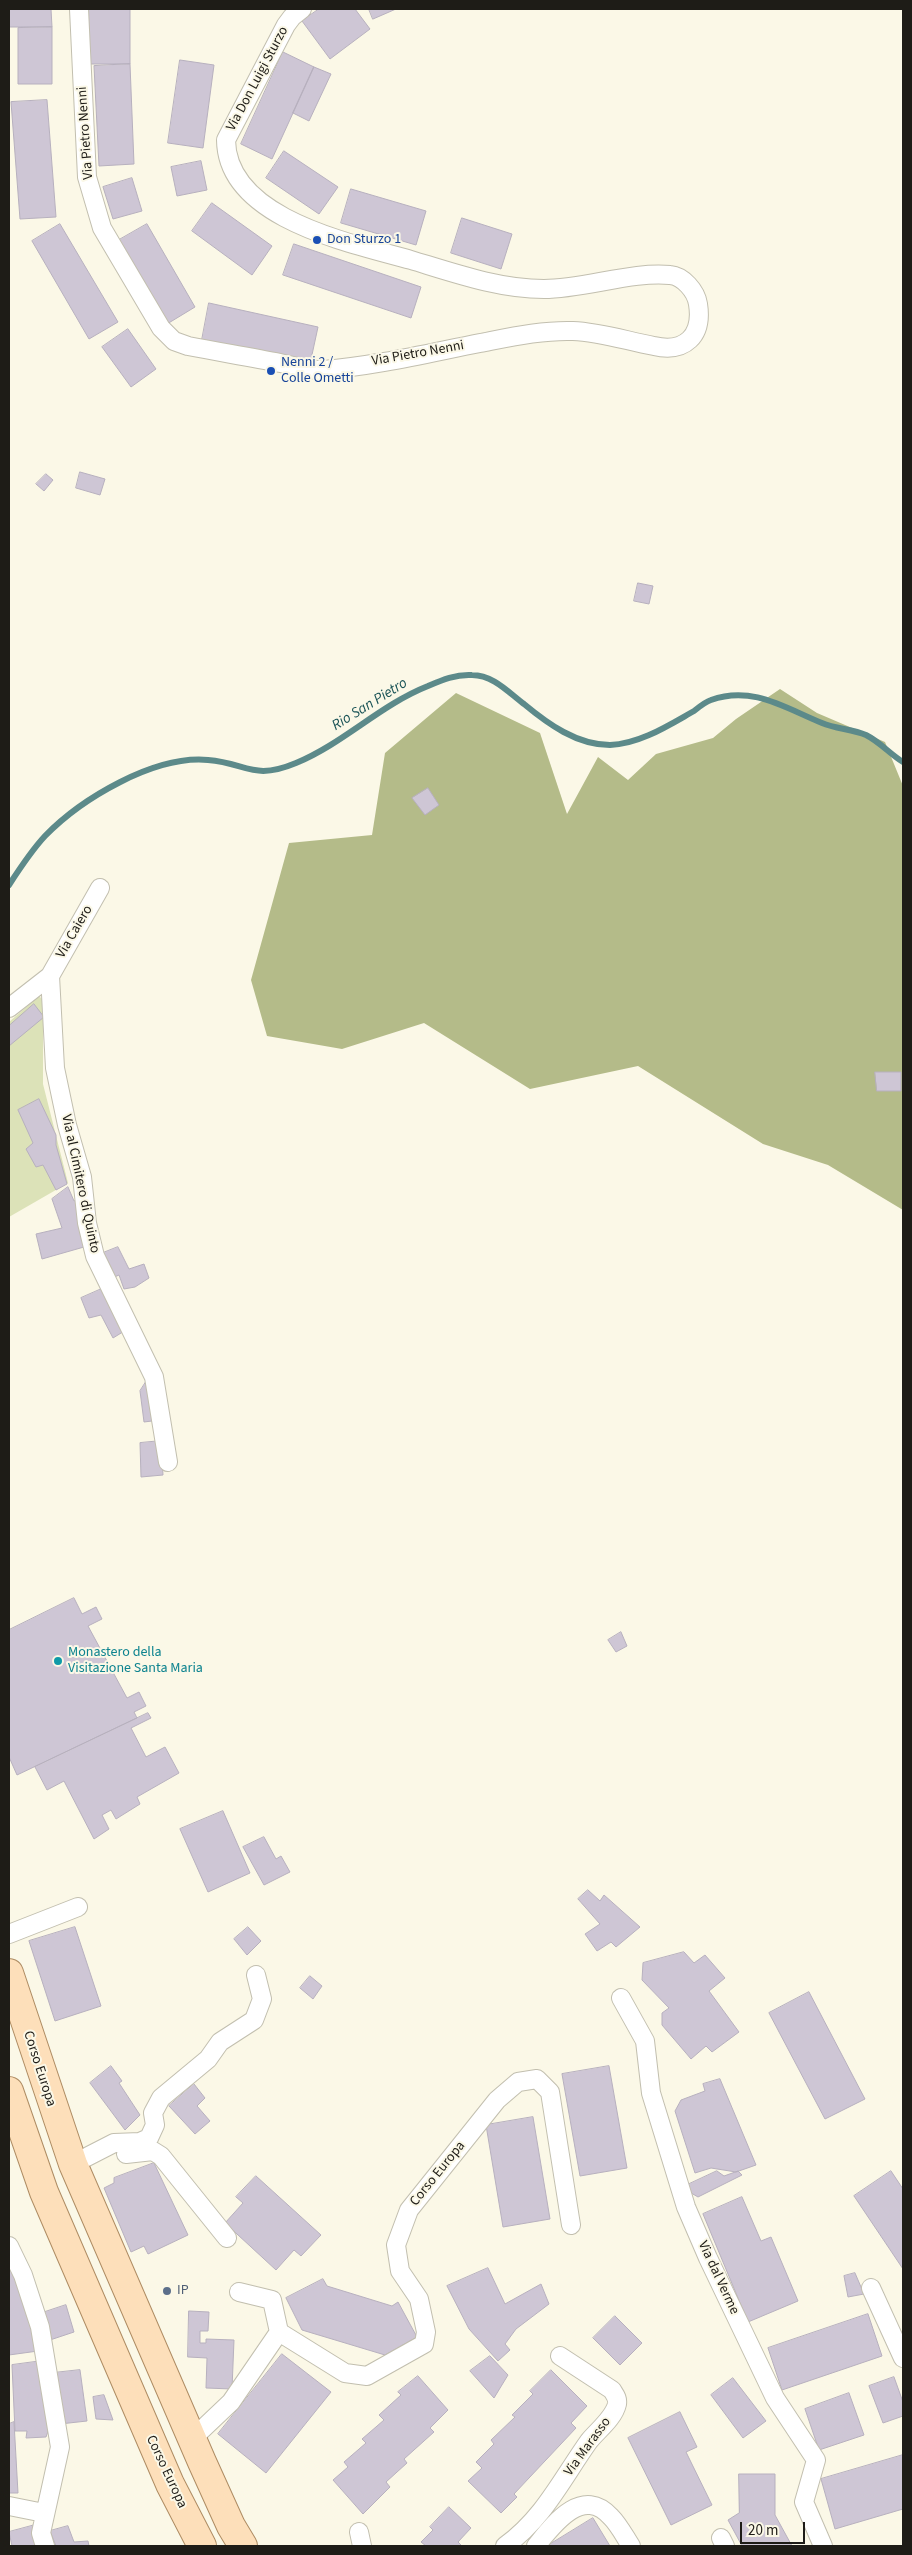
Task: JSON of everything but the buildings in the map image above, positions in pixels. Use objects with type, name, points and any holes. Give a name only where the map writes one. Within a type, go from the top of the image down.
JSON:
[{"type":"main road","name":"Corso Europa","points":[[9,1973],[192,2439],[231,2526],[243,2546]]},
{"type":"main road","name":"Corso Europa","points":[[9,2092],[44,2192],[170,2484],[202,2546]]},
{"type":"street","name":"Via Pietro Nenni","points":[[79,9],[87,177],[102,228],[161,328],[174,340],[188,346],[320,371],[403,358],[525,334],[572,331],[607,335],[668,349],[686,343],[698,327],[697,298],[683,279],[673,275],[659,274],[590,285],[546,289]]},
{"type":"street","name":"Via Don Luigi Sturzo","points":[[302,9],[292,17],[286,26],[226,140],[226,154],[231,169],[239,180],[270,207],[286,217],[323,234],[459,274],[520,288],[546,289]]},
{"type":"street","name":"Via Caiero","points":[[50,976],[100,888]]},
{"type":"street","points":[[9,1008],[50,976]]},
{"type":"street","name":"Via al Cimitero di Quinto","points":[[50,976],[55,1068],[66,1125],[82,1178],[87,1223],[95,1256],[154,1377],[168,1462]]},
{"type":"street","points":[[9,1934],[78,1907]]},
{"type":"street","points":[[81,2160],[114,2143],[140,2142],[149,2138],[156,2125],[153,2113],[161,2098],[208,2059],[220,2042],[254,2020],[262,1999],[256,1975]]},
{"type":"street","name":"Via dal Verme","points":[[621,1998],[645,2040],[651,2093],[675,2173],[697,2233],[775,2398],[816,2460],[804,2502],[823,2546]]},
{"type":"street","name":"Corso Europa","points":[[279,2332],[345,2373],[366,2376],[424,2344],[426,2332],[419,2299],[400,2271],[396,2245],[410,2210],[497,2100],[518,2082],[537,2079],[550,2092],[571,2225]]},
{"type":"street","points":[[81,2160],[153,2151],[161,2156],[227,2238]]},
{"type":"street","points":[[9,2246],[23,2275],[40,2327],[60,2447],[44,2513],[41,2533],[45,2546]]},
{"type":"street","points":[[870,2288],[903,2358]]},
{"type":"street","points":[[192,2439],[231,2402],[279,2332],[272,2300],[239,2292]]},
{"type":"street","name":"Via Marasso","points":[[505,2546],[522,2534],[551,2501],[589,2441],[617,2404],[612,2390],[560,2356]]},
{"type":"street","points":[[536,2546],[560,2516],[581,2505],[600,2509],[610,2516],[631,2546]]},
{"type":"street","points":[[9,2506],[44,2513]]},
{"type":"green space","points":[[780,689],[817,713],[885,742],[903,786],[903,1210],[828,1165],[763,1144],[638,1066],[530,1089],[424,1023],[342,1049],[267,1036],[251,980],[289,843],[372,835],[385,753],[456,693],[540,733],[567,814],[598,757],[628,780],[656,754],[713,738],[736,719]]},
{"type":"green space","points":[[39,996],[43,1000],[43,1084],[68,1183],[9,1217],[9,1022]]},
{"type":"waterway","name":"Rio San Pietro","points":[[9,885],[35,848],[60,822],[98,794],[120,782],[142,772],[187,760],[208,760],[260,771],[281,768],[313,755],[411,694],[460,675],[487,678],[553,726],[575,737],[598,744],[610,745],[632,741],[664,728],[709,701],[726,696],[740,695],[768,700],[827,725],[866,735],[903,762]]},
{"type":"place","name":"Don Sturzo 1","points":[[317,240]]},
{"type":"place","name":"Nenni 2 / Colle Ometti","points":[[271,371]]},
{"type":"place","name":"Monastero della Visitazione Santa Maria","points":[[58,1661]]},
{"type":"place","name":"IP","points":[[167,2291]]}]
